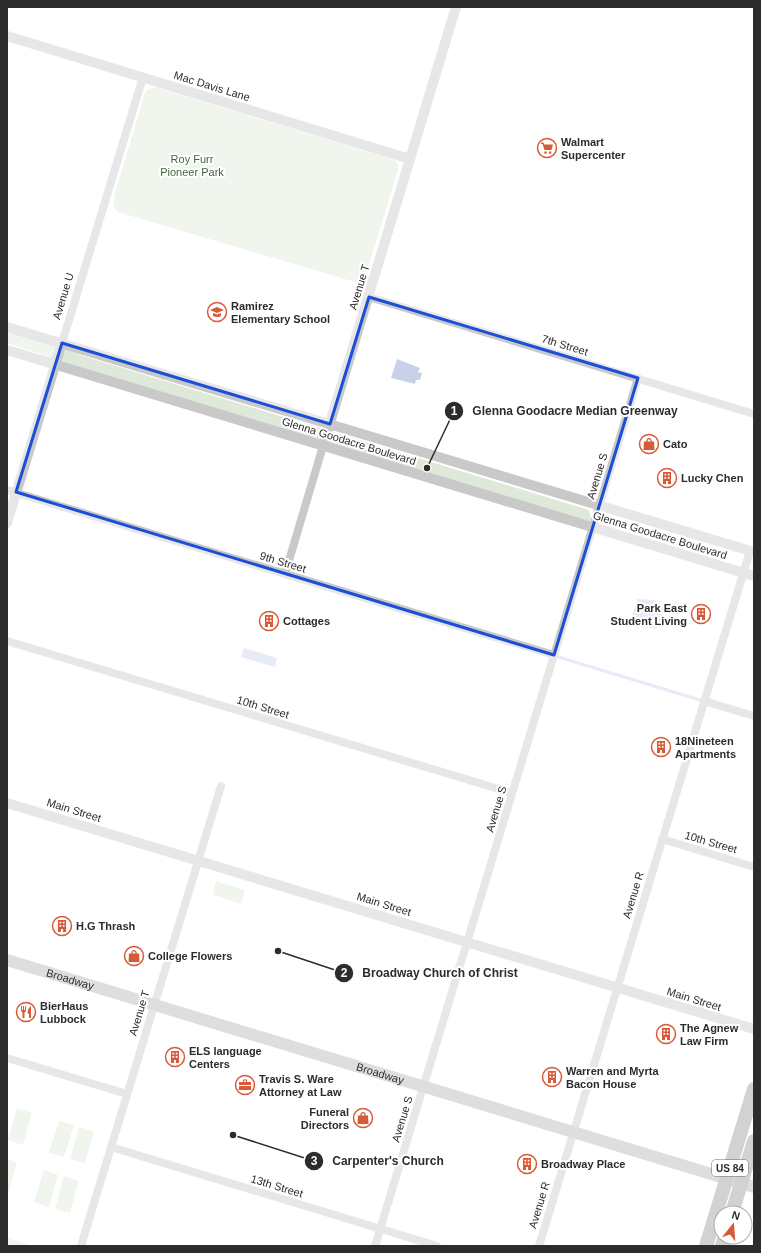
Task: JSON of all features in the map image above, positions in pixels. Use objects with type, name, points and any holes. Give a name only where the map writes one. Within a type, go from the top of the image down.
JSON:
[{"type":"highway","name":"US 84","points":[[706,1246],[754,1089]]},
{"type":"highway","name":"US 84","points":[[738,1205],[750,1187],[754,1141]]},
{"type":"main road","name":"Broadway","points":[[7,960],[750,1187]]},
{"type":"street","name":"Avenue T","points":[[285,574],[456,7]]},
{"type":"street","name":"Mac Davis Lane","points":[[7,36],[410,159]]},
{"type":"street","name":"Avenue U","points":[[7,523],[12,491],[62,343],[142,77]]},
{"type":"street","name":"7th Street","points":[[369,297],[754,414]]},
{"type":"street","name":"Glenna Goodacre Boulevard","points":[[7,327],[752,552]]},
{"type":"street","name":"Glenna Goodacre Boulevard","points":[[7,350],[754,576]]},
{"type":"street","name":"Avenue S","points":[[375,1246],[638,378]]},
{"type":"street","name":"9th Street","points":[[12,491],[554,656]]},
{"type":"street","name":"Avenue R","points":[[538,1246],[743,573],[752,552]]},
{"type":"street","name":"10th Street","points":[[7,641],[512,793]]},
{"type":"street","points":[[704,701],[754,716]]},
{"type":"street","name":"Avenue T","points":[[81,1246],[221,786]]},
{"type":"street","name":"Main Street","points":[[7,803],[754,1029]]},
{"type":"street","name":"10th Street","points":[[662,839],[754,866]]},
{"type":"street","points":[[7,1058],[127,1094]]},
{"type":"street","name":"13th Street","points":[[111,1147],[437,1246]]},
{"type":"highlighted area","points":[[369,297],[638,378],[554,655],[16,492],[62,343],[330,424]]},
{"type":"green space","name":"Roy Furr Pioneer Park","points":[[155,87],[395,160],[398,164],[398,170],[364,281],[355,282],[118,212],[113,206],[114,196],[144,96],[146,91]]},
{"type":"green space","points":[[7,330],[41,340],[83,356],[589,510],[591,520],[589,521],[79,370],[38,353],[7,343]]},
{"type":"green space","points":[[216,881],[245,890],[241,904],[214,895],[213,891]]},
{"type":"green space","points":[[17,1108],[32,1113],[23,1145],[8,1140]]},
{"type":"green space","points":[[59,1121],[74,1125],[64,1157],[49,1153]]},
{"type":"green space","points":[[79,1127],[94,1131],[85,1163],[70,1159]]},
{"type":"green space","points":[[7,1159],[17,1162],[8,1194],[7,1194]]},
{"type":"green space","points":[[44,1170],[58,1175],[49,1207],[34,1202]]},
{"type":"green space","points":[[64,1176],[79,1181],[70,1213],[55,1209]]},
{"type":"green space","points":[[7,1238],[32,1246],[7,1246]]},
{"type":"water","points":[[397,359],[420,368],[418,372],[422,373],[420,380],[416,380],[415,384],[391,378]]},
{"type":"water","points":[[637,599],[654,600],[665,607],[661,612],[663,615],[661,623],[655,629],[633,622],[632,615],[635,606],[638,605]]},
{"type":"water","points":[[244,648],[277,658],[275,667],[241,657]]},
{"type":"waterway","points":[[555,656],[703,701]]},
{"type":"place","name":"Walmart Supercenter","points":[[547,148]]},
{"type":"place","name":"Ramirez Elementary School","points":[[217,312]]},
{"type":"place","name":"Cato","points":[[649,444]]},
{"type":"place","name":"Glenna Goodacre Median Greenway","points":[[427,468]]},
{"type":"place","name":"Lucky Chen","points":[[667,478]]},
{"type":"place","name":"Park East Student Living","points":[[701,614]]},
{"type":"place","name":"Cottages","points":[[269,621]]},
{"type":"place","name":"18Nineteen Apartments","points":[[661,747]]},
{"type":"place","name":"H.G Thrash","points":[[62,926]]},
{"type":"place","name":"Broadway Church of Christ","points":[[278,951]]},
{"type":"place","name":"College Flowers","points":[[134,956]]},
{"type":"place","name":"BierHaus Lubbock","points":[[26,1012]]},
{"type":"place","name":"The Agnew Law Firm","points":[[666,1034]]},
{"type":"place","name":"ELS language Centers","points":[[175,1057]]},
{"type":"place","name":"Warren and Myrta Bacon House","points":[[552,1077]]},
{"type":"place","name":"Travis S. Ware Attorney at Law","points":[[245,1085]]},
{"type":"place","name":"Funeral Directors","points":[[363,1118]]},
{"type":"place","name":"Carpenter's Church","points":[[233,1135]]},
{"type":"place","name":"Broadway Place","points":[[527,1164]]}]
